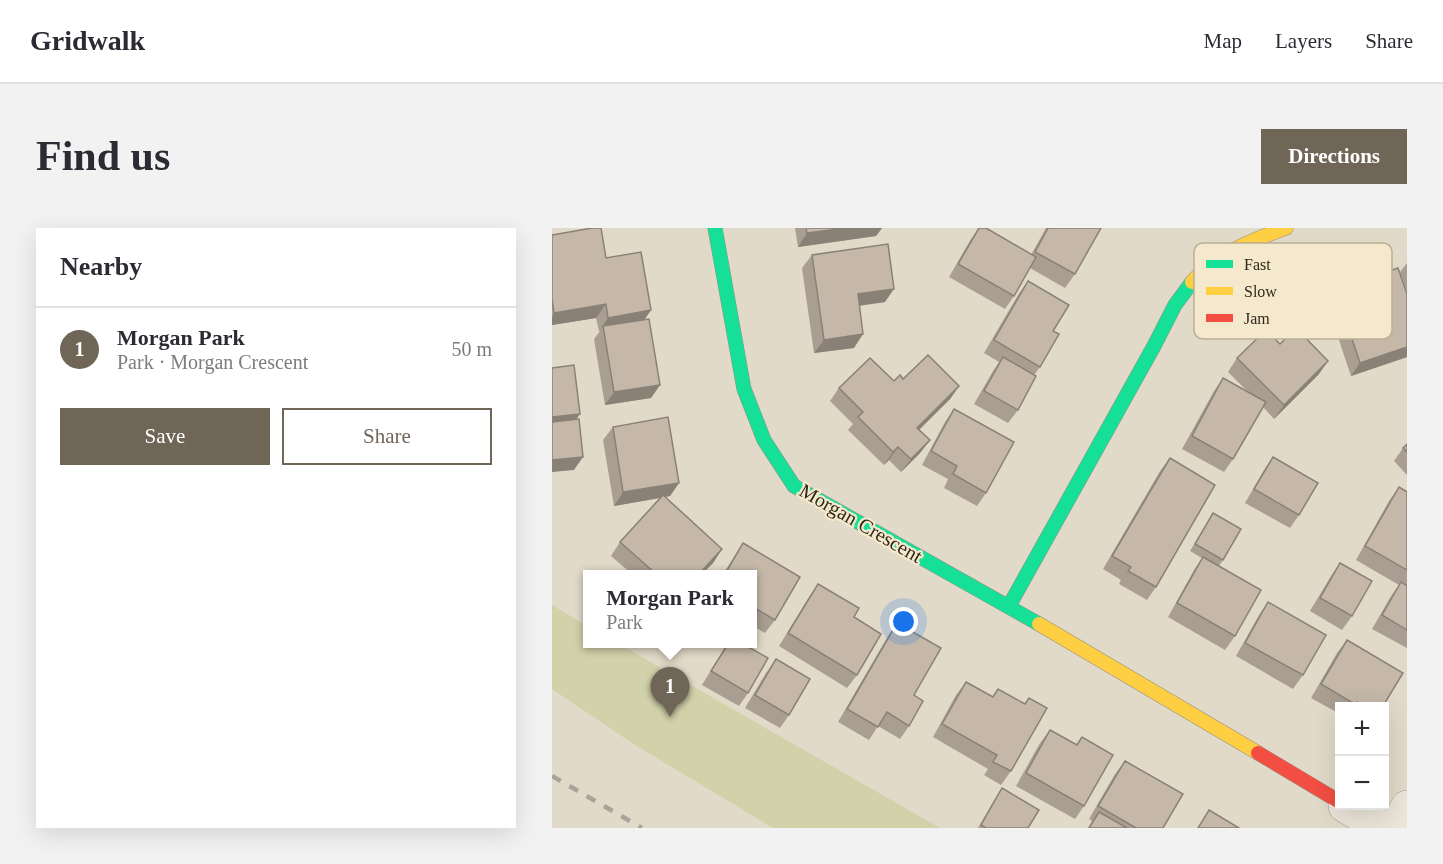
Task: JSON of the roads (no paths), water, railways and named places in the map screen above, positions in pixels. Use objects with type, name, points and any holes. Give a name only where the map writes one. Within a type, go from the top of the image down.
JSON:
[{"type":"street","name":"Morgan Crescent","points":[[715,228],[744,389],[751,414],[761,439],[776,464],[794,486],[1009,606],[1335,799]]},
{"type":"street","points":[[1247,243],[1287,228]]},
{"type":"street","points":[[1009,606],[1176,303],[1194,281]]},
{"type":"street","points":[[1396,828],[1407,807]]},
{"type":"street","points":[[1353,810],[1383,828]]},
{"type":"railway","points":[[552,776],[642,828]]},
{"type":"place","name":"Morgan Park","points":[[670,717]]}]
